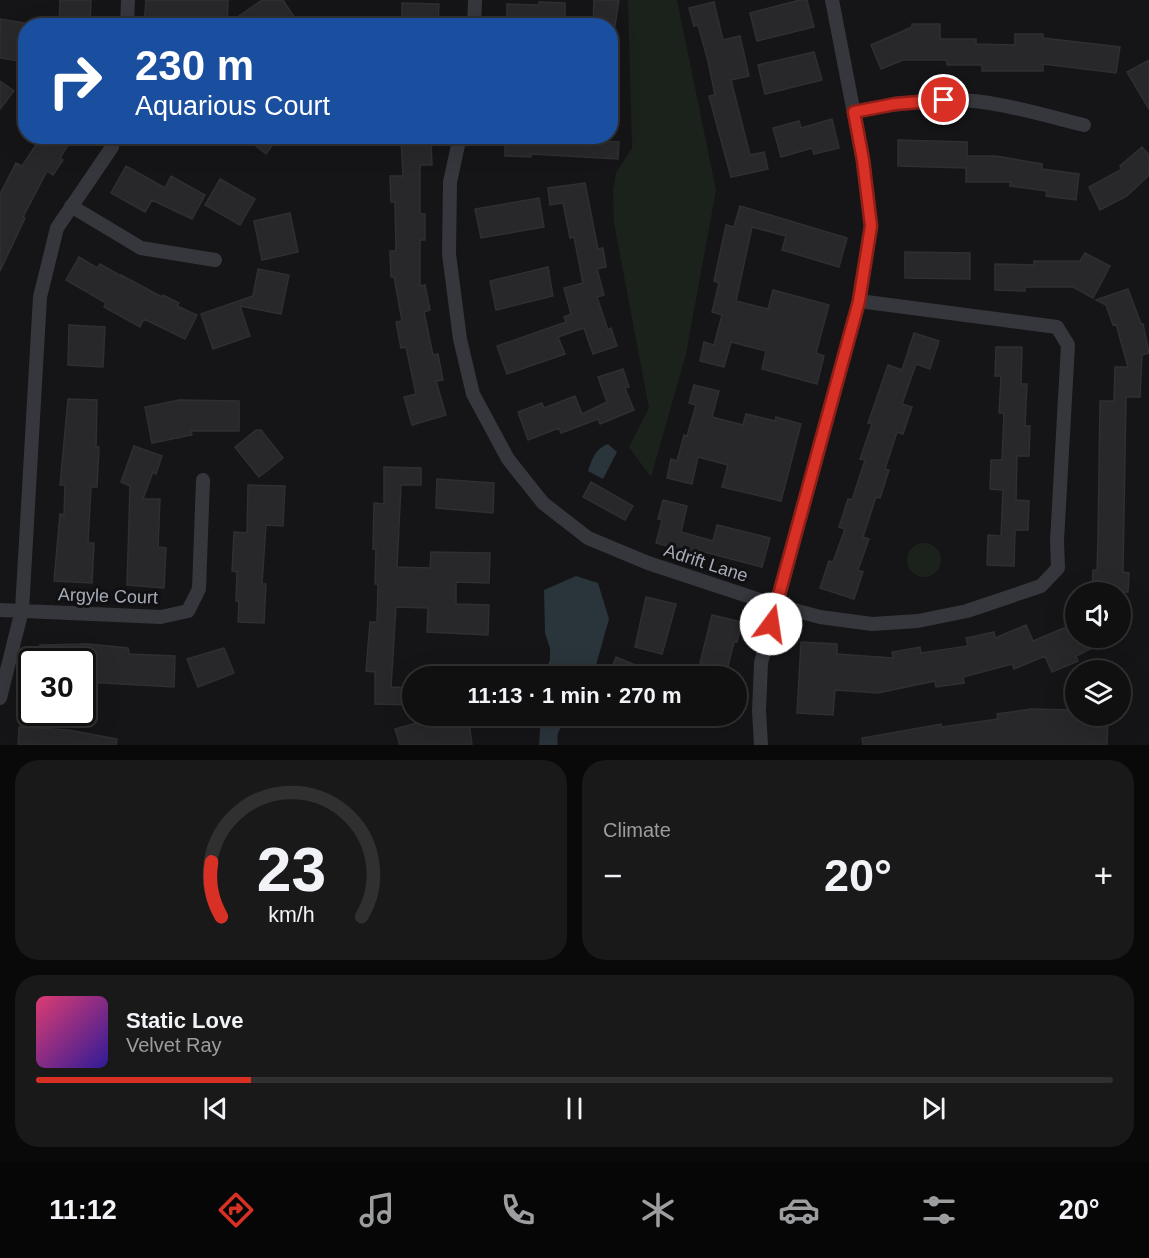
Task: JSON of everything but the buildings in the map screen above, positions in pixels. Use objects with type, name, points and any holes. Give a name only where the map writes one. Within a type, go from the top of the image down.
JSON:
[{"type":"street","points":[[127,18],[128,0]]},
{"type":"street","points":[[474,18],[475,0]]},
{"type":"street","points":[[761,745],[759,711],[761,663],[859,301],[871,226],[863,160],[832,0]]},
{"type":"street","points":[[854,112],[895,104],[944,100],[995,104],[1084,125]]},
{"type":"street","points":[[0,698],[22,610],[40,297],[57,228],[112,144]]},
{"type":"street","name":"Adrift Lane","points":[[458,144],[450,182],[449,254],[460,339],[473,394],[508,459],[543,503],[588,538],[648,563],[775,605],[820,616],[872,624],[918,621],[967,611],[1041,586],[1058,568],[1057,541],[1068,345],[1057,327],[859,301]]},
{"type":"street","points":[[71,206],[141,248],[215,260]]},
{"type":"street","name":"Argyle Court","points":[[0,610],[161,617],[188,611],[199,589],[203,480]]},
{"type":"shaded area","points":[[628,0],[677,0],[716,190],[686,354],[651,477],[629,447],[649,408],[614,223],[613,191],[616,173],[632,148]]},
{"type":"shaded area","points":[[608,444],[617,452],[603,479],[588,471],[597,452]]},
{"type":"shaded area","points":[[924,543],[936,548],[941,560],[936,572],[924,577],[912,572],[907,560],[912,548]]},
{"type":"shaded area","points":[[576,576],[598,583],[609,619],[596,666],[547,666],[550,648],[545,633],[544,590]]},
{"type":"shaded area","points":[[540,726],[563,726],[559,730],[558,745],[539,745]]},
{"type":"route","points":[[771,624],[859,301],[871,226],[863,160],[854,112],[895,104],[944,100]]}]
